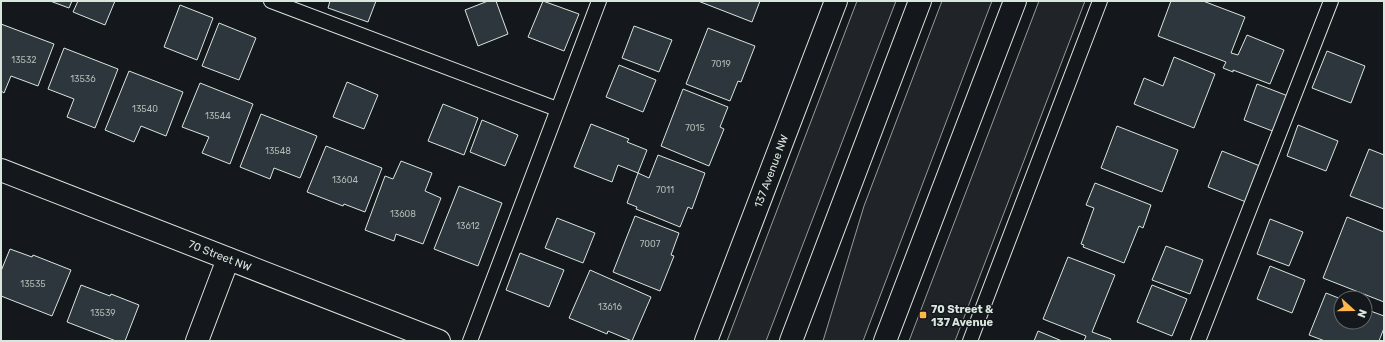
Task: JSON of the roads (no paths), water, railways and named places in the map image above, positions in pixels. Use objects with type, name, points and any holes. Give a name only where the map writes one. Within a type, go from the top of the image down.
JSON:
[{"type":"street","name":"137 Avenue NW","points":[[706,341],[836,1]]},
{"type":"street","points":[[791,341],[920,1]]},
{"type":"street","points":[[885,341],[1015,1]]},
{"type":"street","name":"70 Street NW","points":[[1,170],[439,341]]},
{"type":"street","points":[[196,341],[228,259]]},
{"type":"lane","points":[[272,1],[557,109]]},
{"type":"lane","points":[[470,341],[599,1]]},
{"type":"lane","points":[[970,341],[1100,1]]},
{"type":"lane","points":[[1198,341],[1331,1]]},
{"type":"place","name":"70 Street & 137 Avenue","points":[[923,315]]}]
